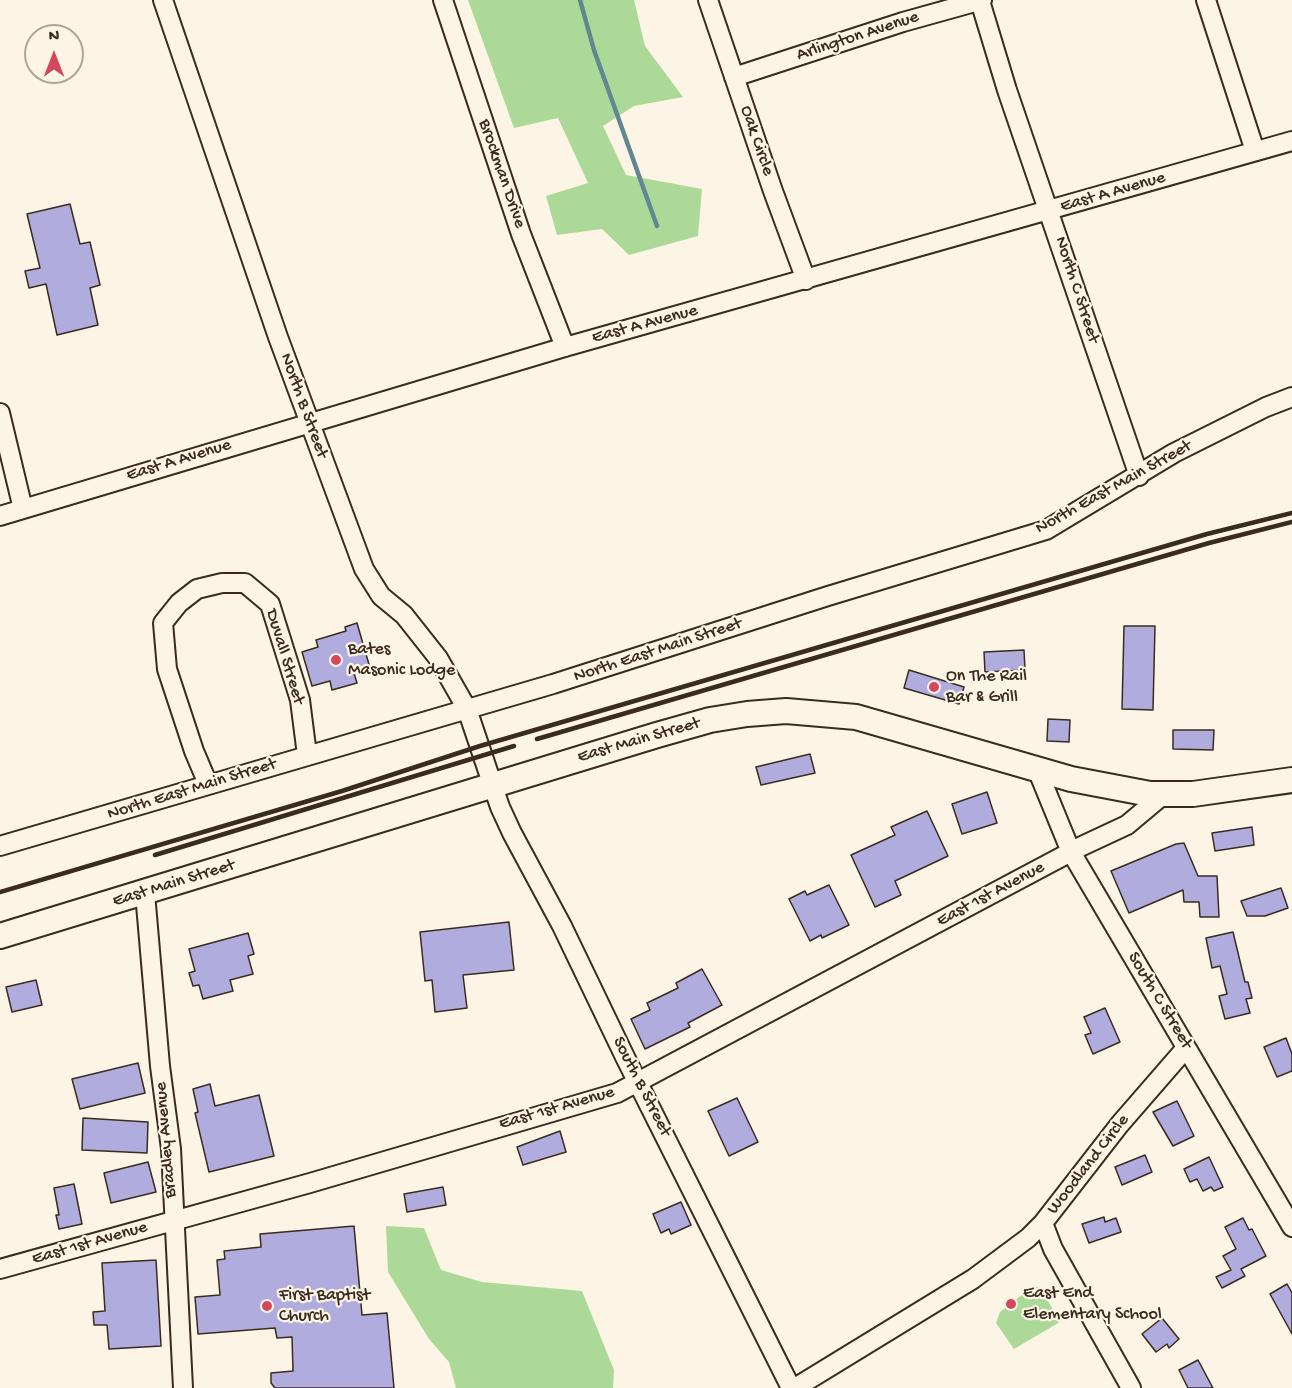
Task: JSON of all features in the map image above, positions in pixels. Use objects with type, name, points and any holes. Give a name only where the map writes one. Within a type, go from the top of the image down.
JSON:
[{"type":"main road","name":"East Main Street","points":[[0,936],[493,784],[710,720],[786,711],[856,717],[1037,770],[1113,788],[1164,794],[1227,790],[1292,780]]},
{"type":"street","name":"North B Street","points":[[163,0],[308,422],[364,569],[381,596],[404,615],[432,650],[467,709],[493,784]]},
{"type":"street","name":"Brockman Drive","points":[[443,0],[521,234],[565,346]]},
{"type":"street","name":"Oak Circle","points":[[708,0],[806,280]]},
{"type":"street","name":"Arlington Avenue","points":[[734,77],[903,22],[981,0]]},
{"type":"street","name":"North C Street","points":[[981,0],[1007,90],[1139,476]]},
{"type":"street","points":[[1206,0],[1255,151]]},
{"type":"street","name":"East A Avenue","points":[[0,516],[565,346],[806,280],[1292,141]]},
{"type":"street","name":"North East Main Street","points":[[0,846],[307,754],[553,684],[828,596],[1046,530],[1184,448],[1266,407],[1292,397]]},
{"type":"street","points":[[0,413],[23,509]]},
{"type":"street","name":"Duvall Street","points":[[208,784],[194,751],[167,669],[163,623],[179,603],[197,589],[222,583],[245,583],[270,604],[300,700],[307,754]]},
{"type":"street","name":"South C Street","points":[[1037,770],[1071,852],[1292,1227]]},
{"type":"street","name":"South B Street","points":[[493,784],[512,833],[562,926],[793,1388]]},
{"type":"street","name":"East 1st Avenue","points":[[0,1269],[617,1093],[1071,852],[1127,825],[1164,794]]},
{"type":"street","name":"Bradley Avenue","points":[[145,892],[160,1066],[171,1149],[183,1388]]},
{"type":"street","name":"Woodland Circle","points":[[1131,1388],[1053,1249],[1043,1223],[1120,1124],[1164,1077],[1186,1048]]},
{"type":"street","points":[[793,1388],[898,1328],[973,1280],[1028,1238],[1043,1223]]},
{"type":"green space","points":[[468,0],[634,0],[645,46],[683,97],[634,106],[603,126],[626,175],[702,189],[698,236],[629,255],[602,229],[557,235],[546,196],[588,183],[558,118],[514,128]]},
{"type":"green space","points":[[386,1226],[424,1228],[441,1270],[482,1282],[582,1291],[614,1370],[613,1388],[456,1388],[449,1362],[429,1339],[388,1272]]},
{"type":"green space","points":[[1032,1287],[1040,1287],[1060,1322],[1014,1349],[996,1323],[1000,1312]]},
{"type":"building","points":[[70,204],[80,244],[90,242],[100,285],[90,288],[98,325],[57,335],[46,284],[29,288],[25,271],[40,268],[27,214]]},
{"type":"building","name":"Bates Masonic Lodge","points":[[357,623],[370,668],[354,673],[357,683],[332,690],[330,681],[312,686],[302,652],[318,647],[316,640],[346,631],[345,627]]},
{"type":"building","points":[[1124,626],[1155,626],[1153,710],[1122,709]]},
{"type":"building","points":[[1024,650],[1025,670],[985,672],[984,652]]},
{"type":"building","name":"On The Rail Bar & Grill","points":[[909,670],[964,687],[959,704],[904,688]]},
{"type":"building","points":[[1048,719],[1070,720],[1069,742],[1047,741]]},
{"type":"building","points":[[1173,730],[1214,730],[1213,750],[1173,749]]},
{"type":"building","points":[[810,754],[815,773],[761,785],[756,767]]},
{"type":"building","points":[[987,792],[997,823],[962,834],[952,804]]},
{"type":"building","points":[[927,811],[948,856],[895,881],[901,895],[875,907],[851,855],[895,835],[891,827]]},
{"type":"building","points":[[1252,827],[1254,845],[1215,851],[1212,833]]},
{"type":"building","points":[[1184,843],[1198,876],[1217,876],[1219,917],[1200,917],[1199,902],[1184,902],[1183,890],[1129,913],[1111,871],[1176,844]]},
{"type":"building","points":[[829,885],[849,925],[810,941],[789,899],[805,891],[807,895]]},
{"type":"building","points":[[1281,888],[1288,908],[1265,916],[1247,916],[1241,901]]},
{"type":"building","points":[[509,922],[514,970],[463,975],[467,1008],[435,1012],[432,980],[425,981],[420,932]]},
{"type":"building","points":[[1233,932],[1245,982],[1248,982],[1252,998],[1246,999],[1250,1013],[1225,1019],[1219,996],[1227,994],[1220,966],[1212,968],[1206,938]]},
{"type":"building","points":[[248,933],[254,954],[248,956],[253,974],[230,980],[233,991],[203,999],[199,985],[193,986],[189,973],[195,971],[189,949]]},
{"type":"building","points":[[702,969],[722,1005],[688,1023],[690,1027],[645,1049],[631,1019],[650,1010],[647,1003],[678,988],[676,983]]},
{"type":"building","points":[[36,980],[42,1005],[12,1012],[6,987]]},
{"type":"building","points":[[1105,1008],[1120,1042],[1093,1054],[1085,1035],[1091,1033],[1084,1017]]},
{"type":"building","points":[[1286,1038],[1292,1054],[1292,1071],[1277,1077],[1264,1047]]},
{"type":"building","points":[[138,1063],[145,1093],[80,1109],[72,1079]]},
{"type":"building","points":[[210,1084],[215,1106],[259,1095],[274,1156],[209,1172],[195,1113],[198,1112],[193,1089]]},
{"type":"building","points":[[737,1098],[758,1142],[729,1156],[708,1111]]},
{"type":"building","points":[[1177,1101],[1194,1136],[1173,1146],[1153,1112]]},
{"type":"building","points":[[83,1118],[148,1122],[147,1153],[82,1150]]},
{"type":"building","points":[[560,1131],[566,1152],[523,1165],[517,1147]]},
{"type":"building","points":[[1145,1155],[1152,1172],[1122,1185],[1115,1167]]},
{"type":"building","points":[[1209,1157],[1223,1187],[1214,1191],[1211,1187],[1203,1191],[1197,1179],[1190,1182],[1184,1169]]},
{"type":"building","points":[[148,1162],[156,1192],[111,1203],[104,1173]]},
{"type":"building","points":[[74,1184],[82,1224],[59,1229],[54,1188]]},
{"type":"building","points":[[443,1187],[446,1205],[407,1212],[404,1194]]},
{"type":"building","points":[[681,1202],[691,1225],[671,1234],[669,1229],[661,1233],[653,1214]]},
{"type":"building","points":[[1104,1217],[1105,1222],[1116,1218],[1121,1232],[1089,1243],[1082,1224]]},
{"type":"building","points":[[1243,1218],[1249,1230],[1252,1229],[1266,1256],[1241,1269],[1245,1276],[1222,1288],[1216,1277],[1231,1270],[1223,1256],[1236,1249],[1225,1227]]},
{"type":"building","name":"First Baptist Church","points":[[354,1226],[362,1315],[387,1313],[394,1388],[275,1388],[271,1383],[271,1373],[293,1371],[292,1337],[277,1338],[275,1328],[198,1334],[195,1297],[220,1295],[217,1260],[225,1259],[224,1251],[261,1247],[260,1234]]},
{"type":"building","points":[[156,1260],[161,1346],[109,1349],[107,1325],[94,1325],[93,1312],[105,1311],[102,1263]]},
{"type":"building","points":[[1287,1284],[1292,1293],[1292,1334],[1270,1294]]},
{"type":"building","points":[[1162,1318],[1179,1339],[1169,1348],[1167,1344],[1156,1352],[1142,1334]]},
{"type":"building","points":[[1198,1360],[1213,1388],[1188,1388],[1179,1370]]},
{"type":"waterway","points":[[580,0],[594,50],[657,226]]},
{"type":"railway","points":[[0,892],[342,791],[480,746],[1207,534],[1292,513]]},
{"type":"railway","points":[[537,739],[1209,543],[1292,522]]},
{"type":"railway","points":[[155,855],[514,746]]},
{"type":"place","name":"Bates Masonic Lodge","points":[[336,660]]},
{"type":"place","name":"On The Rail Bar & Grill","points":[[934,687]]},
{"type":"place","name":"East End Elementary School","points":[[1011,1304]]},
{"type":"place","name":"First Baptist Church","points":[[267,1306]]}]
